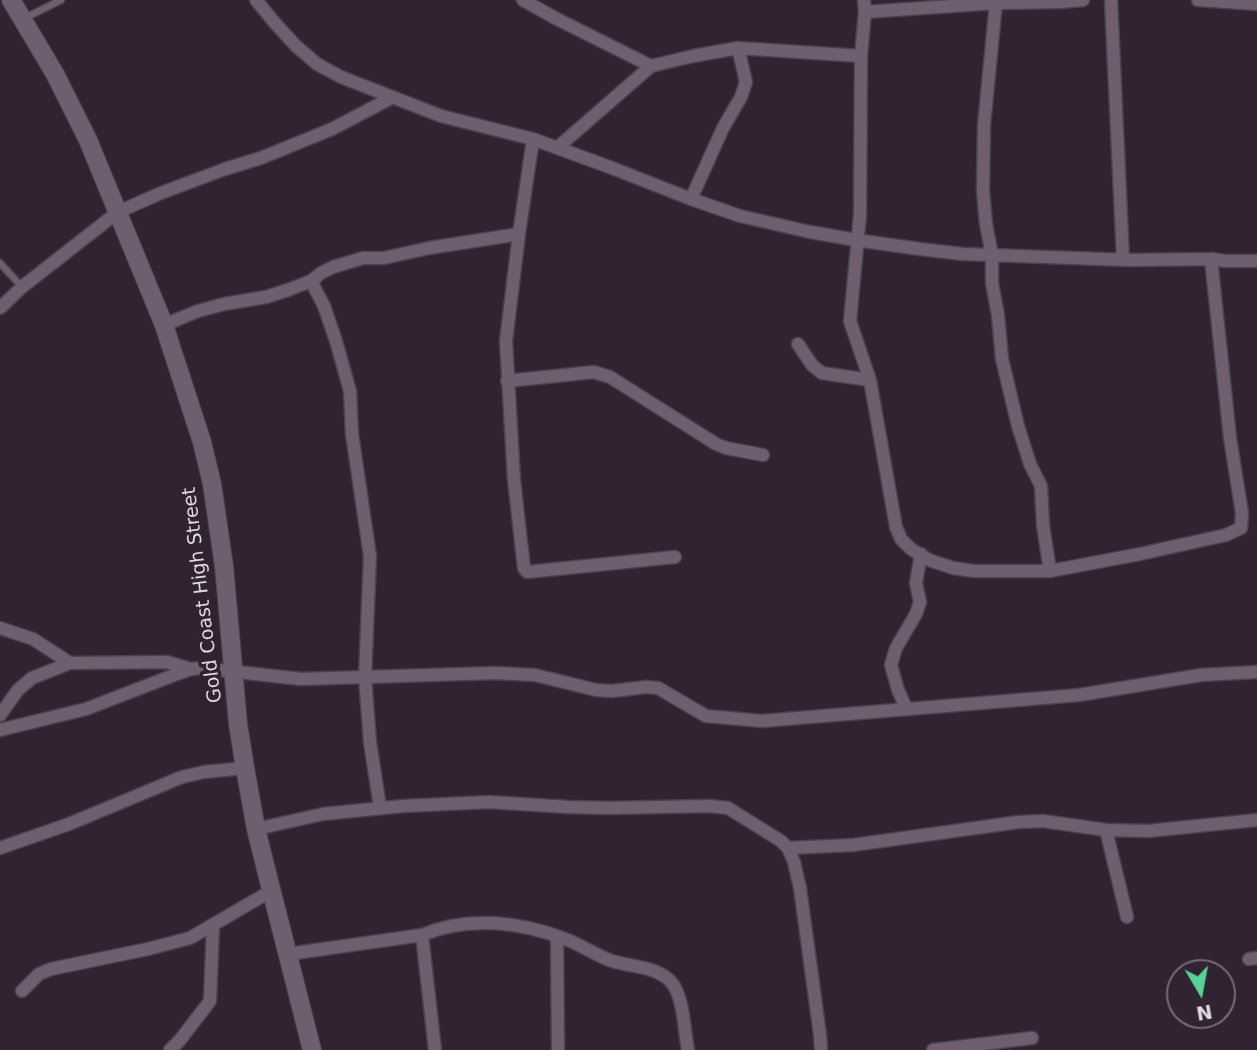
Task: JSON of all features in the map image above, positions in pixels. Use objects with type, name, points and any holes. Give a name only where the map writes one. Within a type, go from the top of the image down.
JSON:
[{"type":"street","name":"Gold Coast High Street","points":[[11,0],[55,74],[88,140],[164,325],[202,442],[212,484],[224,566],[238,724],[245,768],[271,891],[312,1050]]},
{"type":"street","points":[[256,0],[296,46],[317,64],[341,77],[441,116],[533,139],[740,216],[810,232],[920,250],[992,255],[1257,261]]},
{"type":"street","points":[[523,0],[651,66]]},
{"type":"street","points":[[1083,0],[864,6],[860,215],[850,321],[870,380],[896,527],[901,539],[921,555],[953,568],[974,571],[1050,571],[1226,535],[1241,528],[1242,513],[1230,438],[1211,259]]},
{"type":"street","points":[[1111,0],[1123,259]]},
{"type":"street","points":[[1198,0],[1257,5]]},
{"type":"street","points":[[996,3],[984,125],[986,224],[992,255],[992,283],[1002,359],[1018,426],[1030,464],[1041,486],[1043,525],[1050,571]]},
{"type":"street","points":[[691,199],[746,82],[738,48]]},
{"type":"street","points":[[557,148],[651,66],[738,48],[861,55]]},
{"type":"street","points":[[0,308],[22,287],[118,212],[160,193],[261,158],[332,129],[393,97]]},
{"type":"street","points":[[533,139],[506,330],[514,480],[526,570],[675,557]]},
{"type":"street","points":[[164,325],[198,311],[266,297],[363,258],[384,258],[519,234]]},
{"type":"street","points":[[311,281],[324,306],[350,391],[352,434],[370,556],[365,677],[370,742],[380,807]]},
{"type":"street","points":[[798,344],[812,365],[822,373],[870,380]]},
{"type":"street","points":[[508,381],[594,372],[610,377],[716,444],[763,455]]},
{"type":"street","points":[[906,708],[891,665],[896,648],[920,602],[916,583],[921,555]]},
{"type":"street","points":[[0,628],[33,639],[69,663]]},
{"type":"street","points":[[0,715],[18,690],[32,678],[69,663],[167,662],[191,669]]},
{"type":"street","points":[[0,730],[86,709],[191,669],[201,668],[301,679],[495,673],[535,676],[596,690],[658,688],[706,716],[749,721],[1079,695],[1201,675],[1257,672]]},
{"type":"street","points":[[0,848],[69,824],[182,777],[245,768]]},
{"type":"street","points":[[257,829],[323,814],[380,807],[489,802],[608,808],[728,808],[789,848],[800,888],[821,1050]]},
{"type":"street","points":[[789,848],[853,845],[1019,822],[1043,821],[1106,830],[1147,831],[1257,820]]},
{"type":"street","points":[[1106,830],[1127,917]]},
{"type":"street","points":[[22,991],[39,974],[51,970],[190,938],[271,891]]},
{"type":"street","points":[[288,954],[422,935],[440,927],[480,922],[534,929],[568,940],[612,961],[663,975],[671,982],[679,999],[688,1050]]},
{"type":"street","points":[[170,1050],[210,1001],[213,926]]},
{"type":"street","points":[[422,935],[435,1050]]},
{"type":"street","points":[[557,937],[558,1050]]},
{"type":"street","points":[[933,1050],[1032,1038]]},
{"type":"lane","points":[[23,19],[61,0]]},
{"type":"lane","points":[[0,263],[22,287]]}]
